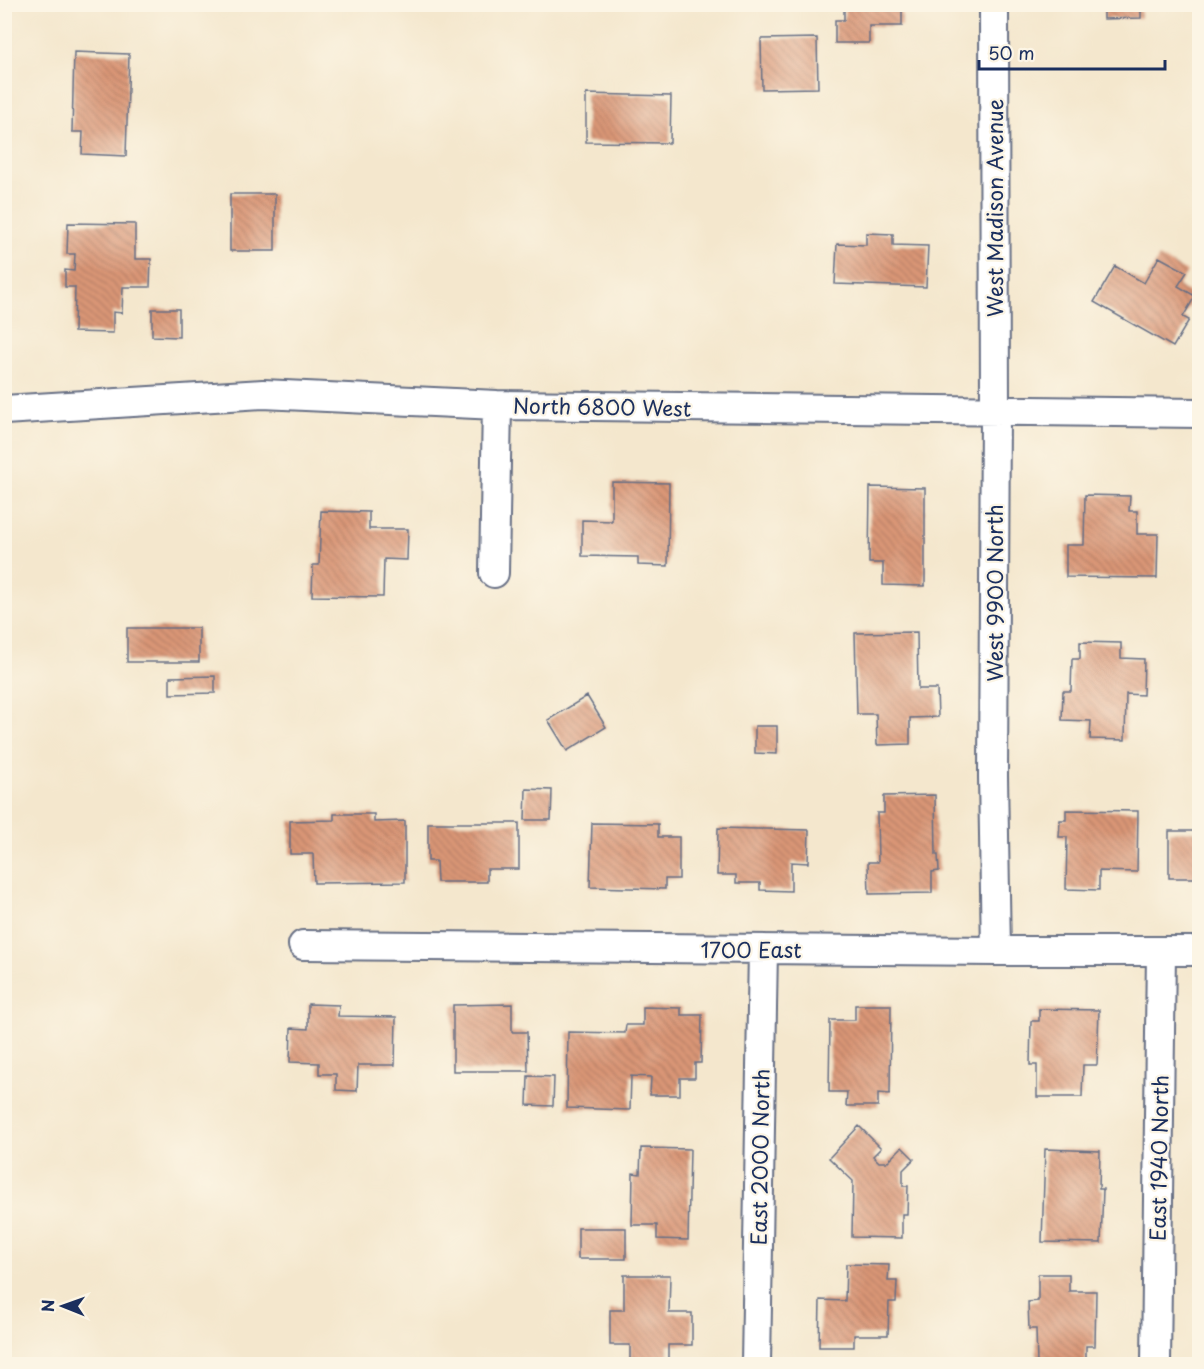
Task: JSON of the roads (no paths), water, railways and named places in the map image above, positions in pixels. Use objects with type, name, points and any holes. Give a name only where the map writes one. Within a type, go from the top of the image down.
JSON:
[{"type":"street","name":"West Madison Avenue","points":[[994,4],[995,411]]},
{"type":"street","name":"North 6800 West","points":[[4,410],[263,394],[497,405],[1200,413]]},
{"type":"street","points":[[494,573],[497,405]]},
{"type":"street","name":"West 9900 North","points":[[995,411],[993,776],[996,951]]},
{"type":"street","name":"1700 East","points":[[303,945],[1200,951]]},
{"type":"street","name":"East 2000 North","points":[[756,1365],[763,949]]},
{"type":"street","name":"East 1940 North","points":[[1156,1365],[1161,951]]}]
